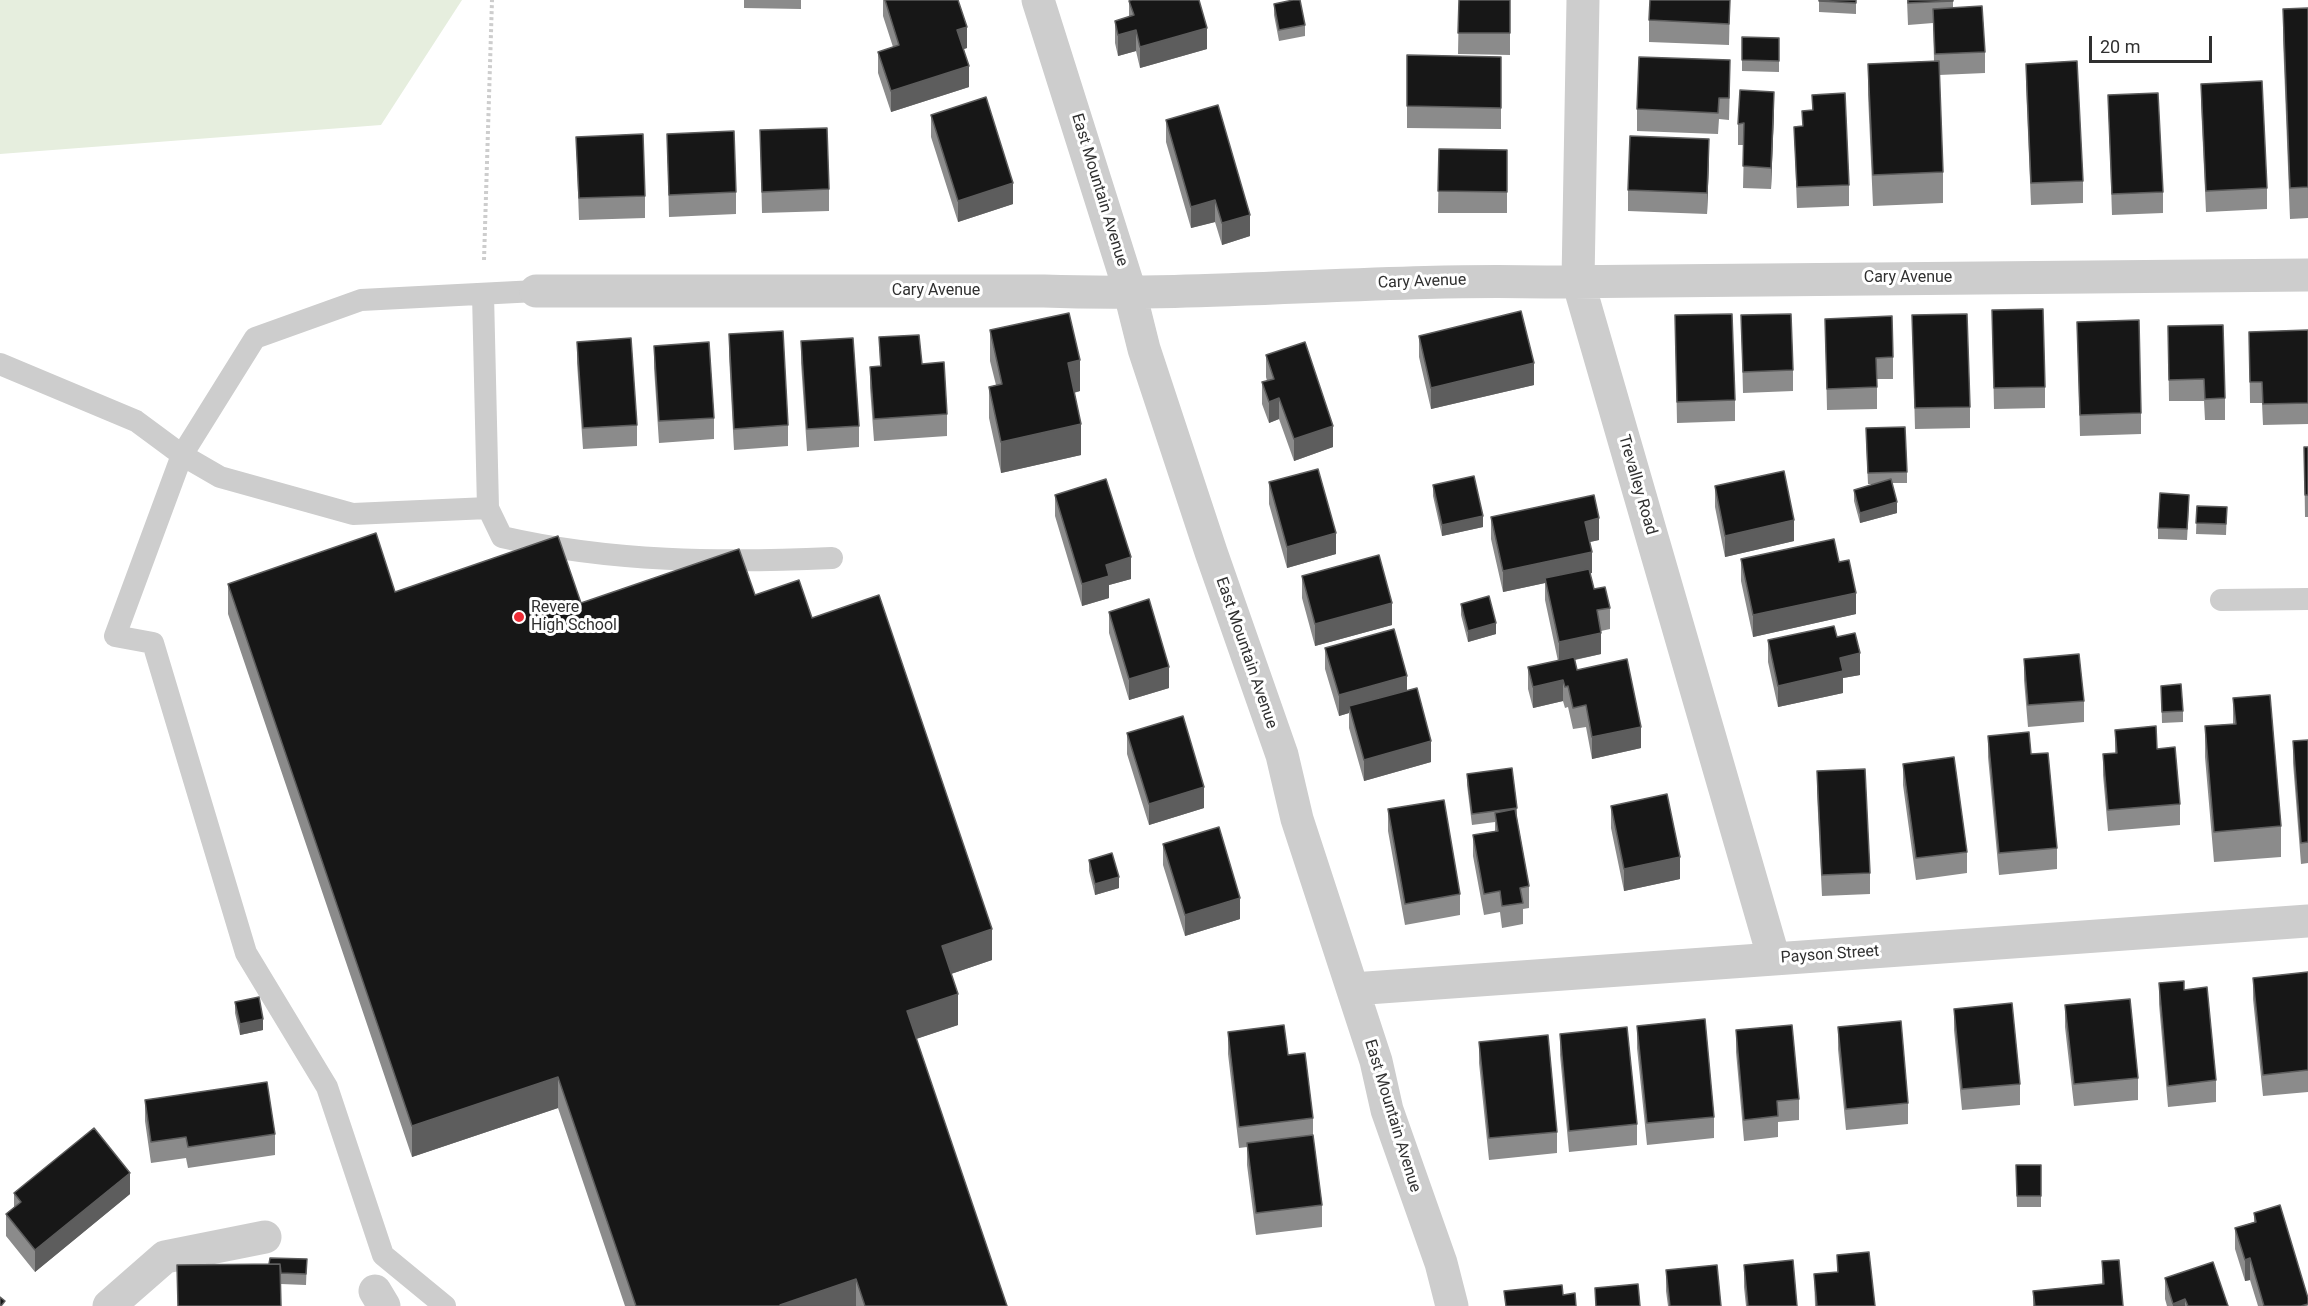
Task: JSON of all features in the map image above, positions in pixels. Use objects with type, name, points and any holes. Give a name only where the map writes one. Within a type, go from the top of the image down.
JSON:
[{"type":"street","name":"East Mountain Avenue","points":[[1038,0],[1130,293],[1144,349],[1211,552],[1282,755],[1298,819],[1376,1061],[1387,1110],[1441,1263],[1452,1306]]},
{"type":"street","name":"Trevalley Road","points":[[1583,0],[1578,281],[1774,959]]},
{"type":"street","name":"Cary Avenue","points":[[536,291],[1130,293],[1476,280],[2308,275]]},
{"type":"street","name":"Payson Street","points":[[1353,989],[2308,921]]},
{"type":"street","points":[[109,1306],[165,1257],[265,1237]]},
{"type":"lane","points":[[445,1306],[383,1256],[327,1087],[246,953],[153,644],[115,636],[182,455],[255,338],[361,300],[536,291]]},
{"type":"lane","points":[[483,294],[488,508],[502,537],[541,546],[631,556],[753,562],[832,558]]},
{"type":"lane","points":[[0,364],[136,422],[182,455],[220,477],[353,514],[488,508]]},
{"type":"lane","points":[[2221,600],[2308,599]]},
{"type":"path","points":[[483,294],[492,0]]},
{"type":"green space","points":[[0,0],[462,0],[381,125],[0,154]]},
{"type":"building","points":[[885,0],[958,0],[967,27],[957,30],[969,66],[891,91],[878,52],[899,45]]},
{"type":"building","points":[[1199,0],[1207,28],[1140,47],[1136,30],[1118,35],[1115,21],[1134,15],[1129,1]]},
{"type":"building","points":[[1300,0],[1305,25],[1279,30],[1274,4]]},
{"type":"building","points":[[1459,0],[1510,0],[1510,33],[1458,33]]},
{"type":"building","points":[[1650,0],[1730,0],[1729,24],[1649,20]]},
{"type":"building","points":[[1856,0],[1856,3],[1819,1]]},
{"type":"building","points":[[1908,0],[1953,0],[1953,1],[1908,3]]},
{"type":"building","points":[[1982,6],[1985,52],[1935,54],[1933,9]]},
{"type":"building","points":[[2308,8],[2308,187],[2290,188],[2283,9]]},
{"type":"building","points":[[1742,37],[1779,38],[1779,61],[1742,60]]},
{"type":"building","points":[[1407,55],[1501,57],[1501,108],[1407,106]]},
{"type":"building","points":[[1639,57],[1730,60],[1729,98],[1719,98],[1718,113],[1637,109]]},
{"type":"building","points":[[1939,61],[1943,172],[1873,175],[1868,64]]},
{"type":"building","points":[[2077,61],[2083,181],[2031,183],[2026,64]]},
{"type":"building","points":[[2262,81],[2267,188],[2206,191],[2201,84]]},
{"type":"building","points":[[1740,90],[1774,92],[1771,168],[1743,166],[1744,123],[1738,124]]},
{"type":"building","points":[[1845,93],[1849,185],[1797,187],[1794,127],[1803,126],[1802,111],[1813,110],[1812,95]]},
{"type":"building","points":[[2158,93],[2163,192],[2112,194],[2108,95]]},
{"type":"building","points":[[986,97],[1013,183],[958,201],[931,115]]},
{"type":"building","points":[[1218,105],[1250,215],[1222,223],[1215,200],[1191,207],[1166,120]]},
{"type":"building","points":[[827,128],[829,189],[762,192],[760,130]]},
{"type":"building","points":[[734,131],[736,192],[669,195],[667,134]]},
{"type":"building","points":[[643,134],[645,196],[579,198],[576,137]]},
{"type":"building","points":[[1630,136],[1709,139],[1707,193],[1628,190]]},
{"type":"building","points":[[1439,149],[1507,150],[1507,192],[1438,191]]},
{"type":"building","points":[[2043,309],[2045,387],[1994,388],[1992,310]]},
{"type":"building","points":[[1521,311],[1534,363],[1431,388],[1419,336]]},
{"type":"building","points":[[1069,313],[1080,360],[1068,363],[1081,424],[1001,442],[989,387],[1002,384],[990,330]]},
{"type":"building","points":[[1732,314],[1735,400],[1677,402],[1675,315]]},
{"type":"building","points":[[1791,314],[1793,370],[1743,372],[1741,315]]},
{"type":"building","points":[[1967,314],[1970,407],[1915,408],[1912,315]]},
{"type":"building","points":[[1892,316],[1893,357],[1876,358],[1877,387],[1827,389],[1825,319]]},
{"type":"building","points":[[2139,320],[2141,413],[2080,415],[2077,322]]},
{"type":"building","points":[[2223,325],[2225,398],[2205,399],[2204,379],[2169,380],[2168,326]]},
{"type":"building","points":[[2308,330],[2308,403],[2263,404],[2262,382],[2250,382],[2249,332]]},
{"type":"building","points":[[783,331],[788,425],[734,429],[729,334]]},
{"type":"building","points":[[919,335],[922,364],[944,362],[947,414],[874,419],[870,367],[881,366],[879,337]]},
{"type":"building","points":[[631,338],[637,425],[583,428],[577,342]]},
{"type":"building","points":[[853,338],[859,426],[807,429],[801,341]]},
{"type":"building","points":[[709,342],[714,418],[659,421],[654,346]]},
{"type":"building","points":[[1305,342],[1333,426],[1294,439],[1279,398],[1269,402],[1262,382],[1274,379],[1266,355]]},
{"type":"building","points":[[1905,427],[1907,472],[1868,473],[1866,428]]},
{"type":"building","points":[[2304,447],[2308,447],[2308,495],[2305,495]]},
{"type":"building","points":[[1318,469],[1336,533],[1287,547],[1269,482]]},
{"type":"building","points":[[1784,471],[1794,520],[1725,536],[1715,486]]},
{"type":"building","points":[[1474,476],[1483,516],[1442,525],[1433,485]]},
{"type":"building","points":[[1106,479],[1131,557],[1106,565],[1109,576],[1082,584],[1055,495]]},
{"type":"building","points":[[1891,479],[1897,502],[1860,513],[1854,490]]},
{"type":"building","points":[[2160,493],[2189,495],[2187,529],[2158,528]]},
{"type":"building","points":[[1594,495],[1599,518],[1585,522],[1592,552],[1503,571],[1491,517]]},
{"type":"building","points":[[2197,506],[2227,507],[2226,524],[2196,523]]},
{"type":"building","points":[[376,533],[395,592],[558,536],[581,603],[739,549],[755,595],[799,580],[812,618],[879,595],[992,929],[942,946],[958,994],[907,1011],[1007,1306],[865,1306],[856,1279],[781,1306],[636,1306],[558,1077],[412,1126],[228,584]]},
{"type":"building","points":[[1834,539],[1839,562],[1849,560],[1856,593],[1753,615],[1741,559]]},
{"type":"building","points":[[1379,555],[1392,603],[1315,624],[1302,576]]},
{"type":"building","points":[[1589,569],[1594,589],[1605,587],[1610,608],[1597,610],[1601,633],[1559,642],[1545,578]]},
{"type":"building","points":[[1489,596],[1496,623],[1468,631],[1461,604]]},
{"type":"building","points":[[1149,599],[1169,667],[1129,679],[1109,612]]},
{"type":"building","points":[[1834,626],[1837,637],[1855,633],[1860,653],[1840,658],[1843,671],[1778,686],[1768,640]]},
{"type":"building","points":[[1394,629],[1407,676],[1339,695],[1325,648]]},
{"type":"building","points":[[2079,654],[2084,701],[2028,705],[2024,659]]},
{"type":"building","points":[[1574,657],[1577,670],[1627,659],[1641,727],[1592,737],[1586,705],[1573,708],[1568,686],[1565,687],[1563,680],[1533,687],[1528,667]]},
{"type":"building","points":[[2181,684],[2183,711],[2162,712],[2161,686]]},
{"type":"building","points":[[1417,688],[1431,741],[1364,760],[1349,706]]},
{"type":"building","points":[[2270,695],[2281,826],[2214,832],[2205,726],[2236,724],[2233,698]]},
{"type":"building","points":[[1183,716],[1204,787],[1149,804],[1127,733]]},
{"type":"building","points":[[2156,726],[2157,749],[2175,747],[2180,804],[2108,810],[2103,754],[2117,753],[2115,730]]},
{"type":"building","points":[[2029,732],[2031,754],[2048,753],[2057,848],[1999,853],[1988,736]]},
{"type":"building","points":[[2308,740],[2308,842],[2301,843],[2293,741]]},
{"type":"building","points":[[1954,757],[1967,852],[1916,858],[1903,764]]},
{"type":"building","points":[[1512,768],[1517,808],[1472,814],[1467,774]]},
{"type":"building","points":[[1865,769],[1870,873],[1822,875],[1817,771]]},
{"type":"building","points":[[1667,794],[1680,857],[1624,869],[1611,806]]},
{"type":"building","points":[[1444,800],[1460,894],[1405,904],[1388,809]]},
{"type":"building","points":[[1515,809],[1529,886],[1520,888],[1523,903],[1502,906],[1500,891],[1484,894],[1473,835],[1498,831],[1495,813]]},
{"type":"building","points":[[1219,827],[1240,898],[1185,915],[1163,844]]},
{"type":"building","points":[[1112,853],[1119,877],[1095,884],[1089,860]]},
{"type":"building","points":[[2308,972],[2308,1070],[2263,1075],[2253,978]]},
{"type":"building","points":[[2184,981],[2184,990],[2207,987],[2216,1080],[2168,1086],[2159,983]]},
{"type":"building","points":[[259,997],[263,1019],[240,1024],[235,1002]]},
{"type":"building","points":[[2130,999],[2138,1078],[2074,1084],[2065,1005]]},
{"type":"building","points":[[2012,1003],[2020,1084],[1962,1089],[1954,1009]]},
{"type":"building","points":[[1705,1019],[1714,1117],[1647,1123],[1637,1026]]},
{"type":"building","points":[[1901,1021],[1908,1103],[1846,1109],[1838,1027]]},
{"type":"building","points":[[1284,1025],[1288,1055],[1305,1053],[1313,1118],[1239,1127],[1228,1032]]},
{"type":"building","points":[[1792,1025],[1799,1099],[1777,1101],[1778,1116],[1744,1120],[1736,1030]]},
{"type":"building","points":[[1627,1027],[1637,1124],[1569,1131],[1560,1034]]},
{"type":"building","points":[[1548,1035],[1557,1132],[1489,1138],[1479,1042]]},
{"type":"building","points":[[267,1082],[275,1134],[188,1147],[186,1137],[151,1142],[145,1100]]},
{"type":"building","points":[[94,1128],[130,1173],[35,1250],[6,1214],[21,1202],[14,1193]]},
{"type":"building","points":[[1313,1135],[1322,1205],[1256,1213],[1247,1143]]},
{"type":"building","points":[[2016,1165],[2041,1165],[2041,1196],[2017,1196]]},
{"type":"building","points":[[2280,1205],[2308,1298],[2308,1304],[2301,1306],[2264,1306],[2250,1258],[2245,1260],[2235,1228],[2256,1222],[2254,1213]]},
{"type":"building","points":[[1869,1252],[1875,1306],[1817,1306],[1814,1274],[1838,1272],[1837,1255]]},
{"type":"building","points":[[270,1258],[307,1259],[306,1274],[281,1273],[280,1264],[269,1264]]},
{"type":"building","points":[[1793,1260],[1797,1306],[1748,1306],[1744,1265]]},
{"type":"building","points":[[2119,1260],[2123,1306],[2035,1306],[2033,1291],[2104,1284],[2102,1261]]},
{"type":"building","points":[[2213,1262],[2228,1306],[2188,1306],[2185,1299],[2173,1304],[2165,1278]]},
{"type":"building","points":[[280,1264],[281,1306],[178,1306],[177,1265]]},
{"type":"building","points":[[1717,1265],[1721,1306],[1670,1306],[1666,1270]]},
{"type":"building","points":[[1638,1284],[1640,1306],[1596,1306],[1595,1288]]},
{"type":"building","points":[[1562,1285],[1563,1295],[1575,1293],[1576,1306],[1506,1306],[1504,1291]]},
{"type":"building","points":[[0,1297],[5,1301],[1,1306],[0,1306]]},
{"type":"place","name":"Revere High School","points":[[519,617]]}]
